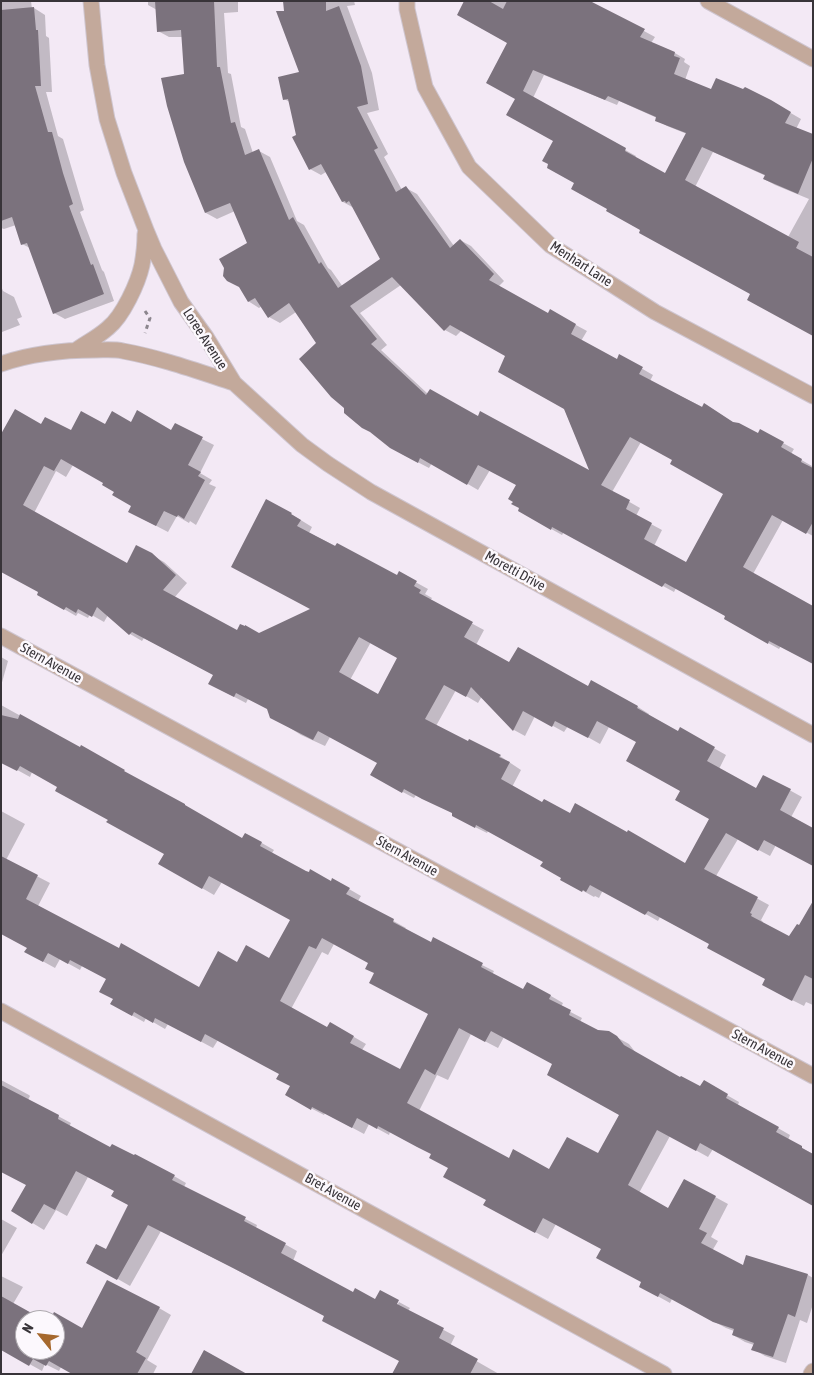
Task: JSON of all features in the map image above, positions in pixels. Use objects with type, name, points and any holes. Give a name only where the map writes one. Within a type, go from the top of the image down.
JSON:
[{"type":"street","name":"Loree Avenue","points":[[91,1],[97,65],[107,119],[124,173],[157,255],[181,302],[206,337],[234,383]]},
{"type":"street","name":"Menhart Lane","points":[[407,1],[407,9],[426,87],[470,167],[476,174],[550,245],[655,312],[813,396]]},
{"type":"street","points":[[708,1],[813,58]]},
{"type":"street","name":"Loree Avenue","points":[[76,350],[108,328],[117,319],[126,304],[142,267],[146,230]]},
{"type":"street","name":"Loree Avenue","points":[[1,364],[41,354],[76,350],[121,350],[234,383]]},
{"type":"street","name":"Moretti Drive","points":[[234,383],[302,445],[357,484],[813,735]]},
{"type":"street","name":"Stern Avenue","points":[[1,636],[813,1076]]},
{"type":"street","name":"Bret Avenue","points":[[1,1011],[664,1374]]},
{"type":"path","points":[[145,310],[150,318],[145,333]]},
{"type":"building","points":[[155,1],[214,1],[217,67],[220,67],[231,123],[235,122],[245,155],[259,149],[289,220],[293,217],[319,264],[321,262],[338,288],[380,259],[349,201],[346,203],[345,201],[342,202],[321,164],[309,170],[292,137],[296,135],[288,99],[283,100],[278,77],[299,72],[276,11],[284,11],[283,1],[326,1],[326,11],[339,6],[361,66],[368,104],[357,107],[378,148],[374,150],[396,192],[406,186],[450,248],[460,239],[494,274],[489,280],[548,313],[550,309],[576,324],[571,334],[617,359],[619,354],[643,367],[639,374],[702,407],[704,403],[733,422],[739,423],[758,433],[760,429],[784,442],[781,447],[802,459],[801,462],[813,468],[813,522],[806,534],[772,515],[743,567],[813,606],[813,664],[769,641],[768,644],[724,619],[725,616],[665,583],[662,587],[552,527],[551,530],[518,511],[519,508],[511,504],[513,502],[508,499],[516,485],[478,465],[467,485],[420,458],[418,463],[390,448],[344,413],[344,408],[331,397],[299,359],[316,343],[289,303],[268,318],[255,298],[248,302],[239,287],[227,281],[223,276],[224,268],[219,259],[247,243],[230,203],[205,213],[184,162],[167,106],[161,78],[184,74],[181,30],[157,32]],"holes":[[[392,277],[444,331],[450,325],[505,356],[498,372],[564,409],[589,470],[480,411],[478,416],[430,389],[426,395],[371,344],[377,339],[350,306]],[[630,437],[672,460],[670,464],[723,494],[686,562],[644,539],[652,523],[626,509],[630,500],[601,485]]]},
{"type":"building","points":[[464,1],[489,1],[503,9],[507,1],[590,1],[645,29],[640,37],[675,52],[674,56],[680,58],[674,74],[711,89],[716,78],[743,89],[745,87],[791,112],[785,123],[813,134],[813,158],[798,194],[763,179],[765,175],[702,147],[685,180],[799,242],[796,248],[813,257],[813,336],[747,300],[750,294],[639,233],[640,230],[571,189],[574,183],[547,168],[548,164],[542,161],[553,141],[506,115],[515,99],[486,83],[507,43],[457,15]],"holes":[[[533,70],[605,100],[608,96],[656,117],[655,121],[686,133],[665,173],[625,151],[626,148],[523,91]]]},
{"type":"building","points":[[34,7],[36,30],[38,30],[41,86],[35,86],[48,132],[52,132],[73,204],[69,206],[104,294],[53,314],[27,243],[21,245],[12,217],[1,221],[1,10]]},
{"type":"building","points":[[15,409],[41,424],[45,417],[71,430],[81,411],[105,424],[112,411],[131,422],[137,410],[171,430],[175,423],[203,437],[188,465],[201,472],[198,476],[205,480],[184,519],[164,511],[156,526],[128,512],[131,506],[112,495],[114,492],[102,485],[103,483],[61,459],[54,471],[44,466],[23,505],[127,563],[136,545],[152,553],[176,575],[163,590],[237,630],[240,624],[259,633],[310,609],[231,567],[266,499],[301,520],[297,526],[335,546],[337,543],[397,575],[399,571],[417,581],[414,586],[421,590],[419,593],[473,622],[464,637],[509,662],[518,647],[588,686],[591,680],[678,731],[680,727],[715,747],[707,761],[756,788],[763,775],[791,789],[780,810],[813,828],[813,866],[764,840],[758,851],[726,833],[704,869],[758,897],[750,913],[752,914],[751,916],[789,936],[797,924],[799,925],[813,901],[813,979],[805,975],[792,1001],[762,985],[765,979],[707,948],[709,944],[648,911],[645,915],[590,885],[586,892],[583,890],[582,892],[540,866],[543,862],[476,825],[475,828],[452,816],[452,813],[404,789],[402,793],[370,775],[377,763],[318,731],[313,740],[270,718],[267,709],[236,693],[234,697],[208,684],[213,675],[132,632],[129,635],[97,607],[92,617],[78,609],[76,613],[66,607],[64,610],[37,595],[38,592],[1,572],[1,434]],"holes":[[[359,637],[397,658],[378,694],[339,672]],[[444,685],[466,697],[471,687],[513,731],[523,711],[552,727],[555,721],[588,738],[597,721],[636,742],[626,761],[680,791],[675,800],[709,819],[685,863],[628,830],[627,832],[575,803],[570,813],[544,799],[542,802],[501,779],[510,762],[499,757],[501,755],[425,719]]]},
{"type":"building","points":[[20,714],[80,747],[81,745],[242,838],[245,833],[262,842],[260,846],[306,871],[309,872],[310,869],[331,881],[332,878],[350,888],[346,894],[394,919],[393,922],[431,942],[433,937],[483,963],[481,967],[523,989],[527,982],[551,995],[549,999],[571,1010],[569,1015],[598,1030],[609,1031],[617,1036],[624,1045],[680,1077],[700,1086],[704,1080],[728,1094],[726,1098],[779,1127],[776,1132],[813,1154],[813,1206],[700,1143],[696,1151],[657,1130],[628,1185],[668,1208],[684,1179],[716,1196],[699,1229],[707,1233],[701,1243],[743,1265],[746,1255],[808,1274],[795,1317],[788,1314],[773,1357],[751,1350],[754,1343],[732,1335],[734,1329],[713,1322],[660,1293],[658,1297],[639,1287],[641,1282],[596,1258],[601,1249],[543,1218],[535,1233],[483,1205],[486,1200],[443,1177],[448,1168],[429,1158],[431,1154],[378,1126],[377,1129],[357,1118],[352,1128],[312,1107],[311,1110],[285,1095],[290,1086],[276,1079],[279,1074],[205,1034],[201,1042],[155,1018],[153,1023],[134,1012],[132,1016],[110,1004],[113,999],[99,992],[106,979],[70,960],[68,964],[48,953],[43,962],[24,952],[27,948],[1,934],[1,856],[38,875],[26,899],[119,948],[121,943],[199,987],[218,951],[237,962],[246,945],[269,958],[290,920],[209,876],[202,889],[158,864],[164,854],[55,791],[57,787],[20,766],[17,771],[1,763],[1,715],[18,719]],"holes":[[[322,938],[368,963],[365,969],[374,973],[369,983],[428,1014],[400,1069],[350,1043],[354,1036],[330,1022],[327,1027],[280,1001],[309,946],[316,949]],[[459,1028],[485,1042],[491,1031],[552,1064],[547,1075],[619,1115],[598,1153],[567,1137],[549,1169],[513,1149],[509,1158],[407,1103],[425,1069],[435,1075]]]},
{"type":"building","points":[[1,1085],[59,1115],[58,1119],[110,1147],[112,1144],[175,1175],[172,1180],[246,1217],[244,1221],[286,1243],[281,1253],[314,1271],[353,1292],[355,1288],[375,1299],[380,1290],[399,1300],[397,1304],[444,1328],[439,1338],[478,1359],[470,1374],[392,1374],[399,1361],[322,1321],[324,1316],[148,1225],[117,1280],[86,1263],[96,1244],[106,1249],[128,1205],[111,1196],[114,1191],[76,1171],[55,1210],[44,1204],[32,1224],[11,1211],[26,1185],[1,1172]]},
{"type":"building","points":[[107,1280],[160,1307],[136,1352],[146,1358],[137,1374],[72,1374],[49,1361],[46,1366],[35,1360],[65,1360],[65,1318],[82,1328]]},
{"type":"building","points":[[1,1296],[26,1310],[15,1310],[15,1358],[1,1350]]},
{"type":"building","points":[[204,1350],[247,1374],[191,1374]]},
{"type":"building","points":[[18,1360],[32,1360],[29,1366]]}]
